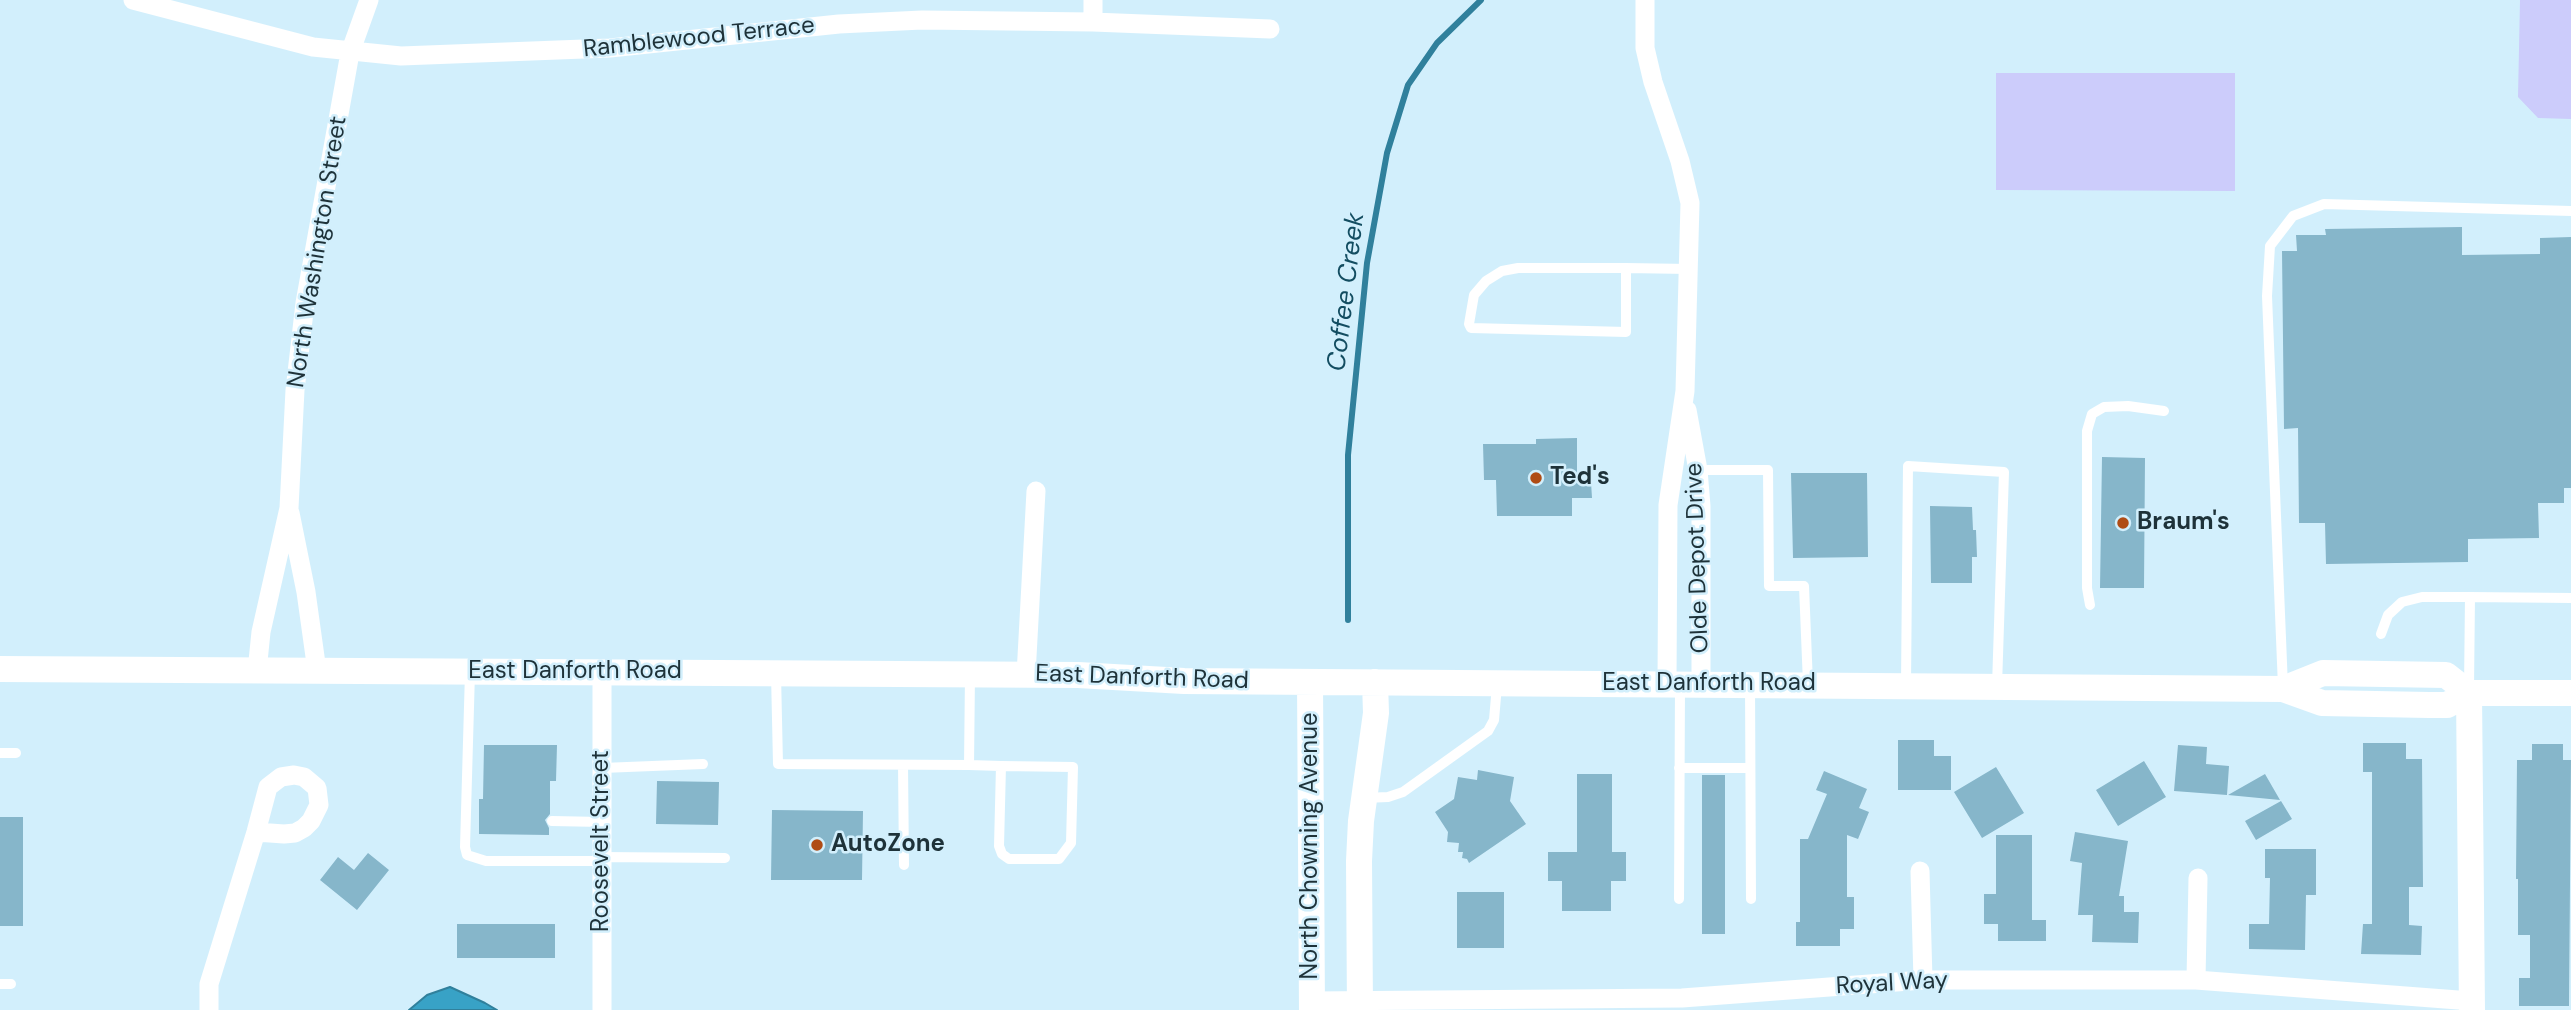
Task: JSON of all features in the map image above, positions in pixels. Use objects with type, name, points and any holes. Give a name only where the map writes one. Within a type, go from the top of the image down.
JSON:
[{"type":"main road","name":"East Danforth Road","points":[[0,669],[970,674],[1184,681],[2283,689],[2323,673],[2446,675],[2469,692]]},
{"type":"main road","name":"North Chowning Avenue","points":[[1310,682],[1312,1005]]},
{"type":"main road","name":"North Chowning Avenue","points":[[1360,1005],[1359,860],[1364,798],[1376,713],[1375,682]]},
{"type":"main road","points":[[2472,1005],[2469,692],[2571,692]]},
{"type":"street","name":"Ramblewood Terrace","points":[[133,0],[313,47],[401,57],[610,48],[839,24],[922,20],[1093,22],[1270,29]]},
{"type":"street","name":"North Washington Street","points":[[257,671],[261,632],[289,508],[295,390],[305,303],[350,53],[369,0]]},
{"type":"street","points":[[1093,0],[1093,22]]},
{"type":"street","name":"Olde Depot Drive","points":[[1645,0],[1645,48],[1650,71],[1680,161],[1690,203],[1685,391],[1668,505],[1682,683]]},
{"type":"street","name":"Olde Depot Drive","points":[[1682,683],[1701,519],[1698,470],[1685,391]]},
{"type":"street","points":[[1026,675],[1037,491]]},
{"type":"street","name":"North Washington Street","points":[[289,508],[300,556],[317,671]]},
{"type":"street","name":"Roosevelt Street","points":[[602,672],[602,1010]]},
{"type":"street","points":[[209,1010],[209,984],[257,832]]},
{"type":"street","points":[[1920,872],[1923,980]]},
{"type":"street","points":[[2196,980],[2197,878]]},
{"type":"street","name":"Royal Way","points":[[1312,1005],[1682,998],[1923,980],[2196,980],[2472,1005]]},
{"type":"lane","points":[[2283,689],[2267,296],[2270,246],[2293,216],[2324,204],[2571,211]]},
{"type":"lane","points":[[1626,268],[1626,332],[1471,328],[1469,324],[1474,295],[1486,281],[1502,271],[1518,268],[1626,268],[1689,269]]},
{"type":"lane","points":[[2090,605],[2087,588],[2087,431],[2092,414],[2104,407],[2128,406],[2164,411]]},
{"type":"lane","points":[[1906,686],[1908,466],[2004,472],[1997,687]]},
{"type":"lane","points":[[1698,470],[1768,470],[1769,586],[1804,586],[1808,684]]},
{"type":"lane","points":[[2381,634],[2388,615],[2402,602],[2422,597],[2571,598]]},
{"type":"lane","points":[[2469,692],[2470,597]]},
{"type":"lane","points":[[470,672],[465,847],[467,855],[486,861],[725,858]]},
{"type":"lane","points":[[776,673],[778,764],[969,765],[1073,767],[1071,843],[1059,859],[1009,859],[1002,854],[999,846],[1001,766]]},
{"type":"lane","points":[[969,765],[970,674]]},
{"type":"lane","points":[[1364,798],[1388,797],[1403,792],[1488,731],[1494,720],[1497,683]]},
{"type":"lane","points":[[1679,899],[1682,683]]},
{"type":"lane","points":[[1750,684],[1751,899]]},
{"type":"lane","points":[[0,753],[16,753]]},
{"type":"lane","points":[[602,768],[703,764]]},
{"type":"lane","points":[[903,765],[904,865]]},
{"type":"lane","points":[[1679,768],[1750,768]]},
{"type":"lane","points":[[552,821],[602,822]]},
{"type":"lane","points":[[0,985],[11,984]]},
{"type":"shaded area","points":[[2520,0],[2571,0],[2571,119],[2538,118],[2518,97]]},
{"type":"shaded area","points":[[1996,73],[2235,73],[2235,191],[1996,190]]},
{"type":"shaded area","points":[[450,987],[497,1010],[409,1010],[427,995]]},
{"type":"building","points":[[2462,227],[2462,255],[2540,254],[2540,238],[2571,237],[2571,488],[2564,488],[2564,503],[2538,503],[2539,538],[2468,539],[2468,562],[2326,564],[2325,523],[2299,523],[2298,428],[2284,429],[2282,251],[2297,251],[2296,235],[2326,235],[2325,229]]},
{"type":"building","points":[[1577,438],[1577,482],[1591,482],[1592,498],[1572,498],[1572,516],[1497,516],[1496,480],[1484,480],[1483,444],[1536,444],[1536,439]]},
{"type":"building","name":"Braum's","points":[[2102,457],[2145,458],[2144,588],[2100,588]]},
{"type":"building","points":[[1791,473],[1867,473],[1868,557],[1793,558]]},
{"type":"building","points":[[1930,506],[1972,507],[1977,557],[1972,557],[1972,583],[1931,583]]},
{"type":"building","points":[[1898,740],[1934,740],[1934,756],[1951,756],[1951,790],[1898,790]]},
{"type":"building","points":[[2363,743],[2406,743],[2406,759],[2422,759],[2423,887],[2409,887],[2409,925],[2422,926],[2421,955],[2361,954],[2363,924],[2372,924],[2372,772],[2363,772]]},
{"type":"building","points":[[2532,744],[2563,744],[2563,760],[2571,760],[2569,1006],[2519,1006],[2519,978],[2530,978],[2530,935],[2518,935],[2517,760],[2532,760]]},
{"type":"building","points":[[484,745],[557,745],[556,781],[550,781],[550,814],[545,820],[549,835],[479,834]]},
{"type":"building","points":[[2178,745],[2207,747],[2206,764],[2229,766],[2227,795],[2174,791]]},
{"type":"building","points":[[2144,761],[2166,797],[2118,826],[2096,790]]},
{"type":"building","points":[[1996,767],[2024,813],[1982,838],[1954,792]]},
{"type":"building","points":[[1478,770],[1514,777],[1510,801],[1526,824],[1469,863],[1462,858],[1463,852],[1458,852],[1459,843],[1447,842],[1448,832],[1435,812],[1454,799],[1458,777],[1477,780]]},
{"type":"building","points":[[1824,771],[1867,789],[1859,808],[1869,812],[1858,839],[1847,835],[1847,897],[1854,897],[1854,929],[1840,929],[1840,946],[1796,946],[1796,922],[1800,922],[1800,839],[1808,839],[1827,794],[1816,790]]},
{"type":"building","points":[[1577,774],[1612,774],[1612,852],[1626,852],[1626,881],[1611,881],[1611,911],[1562,911],[1562,881],[1548,881],[1548,852],[1577,852]]},
{"type":"building","points":[[2265,774],[2280,800],[2228,795]]},
{"type":"building","points":[[1702,775],[1725,775],[1725,934],[1702,934]]},
{"type":"building","points":[[657,781],[719,782],[718,825],[656,824]]},
{"type":"building","points":[[2281,801],[2292,819],[2256,840],[2245,821]]},
{"type":"building","name":"AutoZone","points":[[772,810],[863,811],[862,880],[771,880]]},
{"type":"building","points":[[0,817],[23,817],[23,926],[0,926]]},
{"type":"building","points":[[2075,832],[2128,841],[2119,896],[2124,896],[2124,912],[2139,912],[2138,943],[2092,942],[2093,915],[2078,915],[2082,863],[2070,861]]},
{"type":"building","points":[[1996,835],[2032,835],[2032,920],[2046,920],[2046,941],[1998,941],[1998,924],[1984,924],[1984,894],[1996,894]]},
{"type":"building","points":[[2265,849],[2316,849],[2316,895],[2306,895],[2305,950],[2249,949],[2249,924],[2269,924],[2270,878],[2265,878]]},
{"type":"building","points":[[368,853],[389,870],[357,910],[320,880],[338,857],[354,870]]},
{"type":"building","points":[[1457,892],[1504,892],[1504,948],[1457,948]]},
{"type":"building","points":[[457,924],[555,924],[555,958],[457,958]]},
{"type":"waterway","name":"Coffee Creek","points":[[1348,620],[1348,455],[1367,263],[1387,153],[1408,85],[1437,43],[1481,0]]},
{"type":"place","name":"Ted's","points":[[1536,478]]},
{"type":"place","name":"Braum's","points":[[2123,523]]},
{"type":"place","name":"AutoZone","points":[[817,845]]}]
